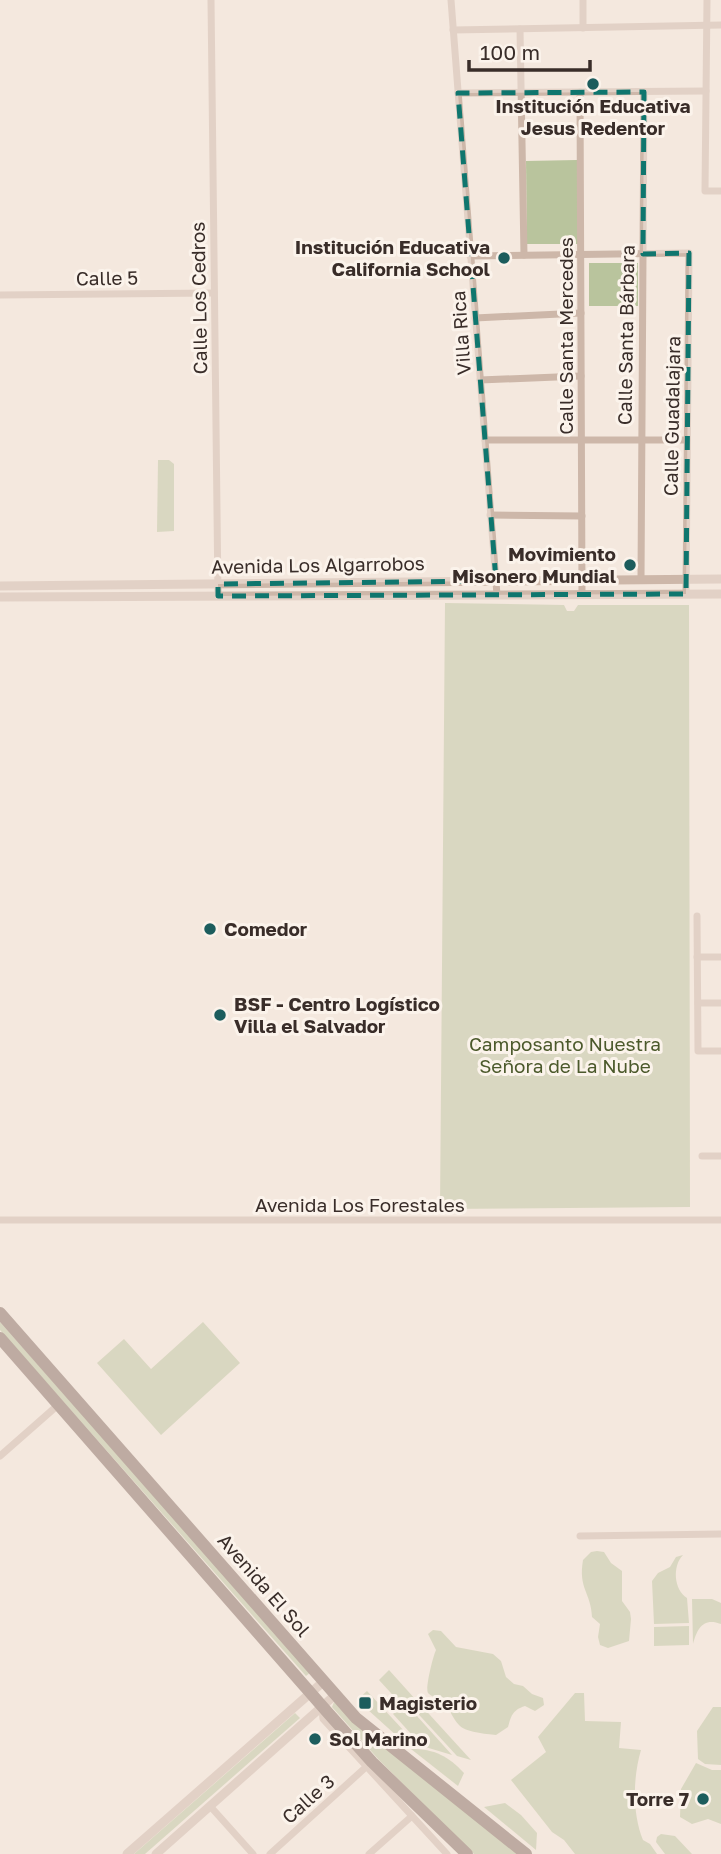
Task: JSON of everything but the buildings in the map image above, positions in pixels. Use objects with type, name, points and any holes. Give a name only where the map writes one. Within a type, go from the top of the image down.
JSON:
[{"type":"main road","name":"Avenida El Sol","points":[[0,1314],[365,1727],[526,1854]]},
{"type":"main road","name":"Avenida El Sol","points":[[0,1338],[322,1707],[372,1762],[467,1854]]},
{"type":"street","name":"Calle Los Cedros","points":[[211,0],[218,596]]},
{"type":"street","name":"Villa Rica","points":[[451,0],[497,595]]},
{"type":"street","points":[[583,0],[583,28]]},
{"type":"street","points":[[707,0],[705,191],[721,191]]},
{"type":"street","points":[[453,30],[721,25]]},
{"type":"street","points":[[520,29],[524,255]]},
{"type":"street","points":[[458,93],[706,91]]},
{"type":"street","name":"Calle Santa Mercedes","points":[[580,92],[582,595]]},
{"type":"street","name":"Calle Santa Bárbara","points":[[642,579],[644,92]]},
{"type":"street","name":"Calle Guadalajara","points":[[643,254],[689,253],[686,594]]},
{"type":"street","points":[[470,256],[643,254]]},
{"type":"street","name":"Calle 5","points":[[0,295],[215,292]]},
{"type":"street","points":[[475,318],[581,313]]},
{"type":"street","points":[[480,380],[582,376]]},
{"type":"street","points":[[485,440],[687,440]]},
{"type":"street","points":[[490,515],[582,516]]},
{"type":"street","name":"Avenida Los Algarrobos","points":[[0,586],[721,579]]},
{"type":"street","name":"Avenida Los Algarrobos","points":[[0,597],[721,594]]},
{"type":"street","points":[[697,916],[698,1051],[721,1051]]},
{"type":"street","points":[[697,957],[721,957]]},
{"type":"street","points":[[698,1003],[721,1003]]},
{"type":"street","points":[[702,1156],[721,1156]]},
{"type":"street","name":"Avenida Los Forestales","points":[[0,1220],[721,1220]]},
{"type":"street","points":[[0,1456],[58,1405]]},
{"type":"street","points":[[580,1536],[721,1534]]},
{"type":"street","points":[[127,1854],[323,1682]]},
{"type":"street","points":[[156,1854],[335,1696]]},
{"type":"street","name":"Avenida El Sol","points":[[322,1707],[323,1720],[447,1854]]},
{"type":"street","name":"Calle 3","points":[[270,1854],[366,1767]]},
{"type":"street","points":[[210,1806],[253,1854]]},
{"type":"street","points":[[369,1854],[412,1816]]},
{"type":"highlighted area","points":[[644,92],[643,254],[689,253],[686,594],[218,596],[218,584],[496,581],[458,93]]},
{"type":"green space","points":[[577,160],[578,244],[527,244],[526,161]]},
{"type":"green space","points":[[589,263],[638,263],[638,306],[589,306]]},
{"type":"green space","points":[[158,460],[169,460],[174,464],[174,531],[157,532]]},
{"type":"green space","name":"Camposanto Nuestra Señora de La Nube","points":[[445,603],[564,605],[567,611],[574,611],[578,605],[689,605],[690,1207],[440,1209]]},
{"type":"green space","points":[[0,1322],[311,1672],[306,1676],[0,1330]]},
{"type":"green space","points":[[203,1322],[240,1363],[161,1435],[97,1363],[124,1339],[151,1369]]},
{"type":"green space","points":[[591,1552],[604,1552],[611,1563],[622,1571],[622,1601],[630,1612],[631,1619],[629,1641],[608,1648],[600,1645],[600,1624],[592,1617],[582,1578],[583,1560]]},
{"type":"green space","points":[[683,1555],[677,1565],[676,1578],[679,1589],[687,1598],[689,1623],[654,1624],[652,1581],[658,1573],[670,1567],[676,1557]]},
{"type":"green space","points":[[692,1599],[712,1599],[721,1603],[721,1624],[705,1623],[693,1644]]},
{"type":"green space","points":[[689,1626],[689,1645],[654,1646],[654,1627]]},
{"type":"green space","points":[[433,1630],[441,1631],[456,1647],[493,1654],[501,1661],[506,1677],[514,1684],[523,1686],[532,1694],[543,1698],[544,1705],[535,1711],[525,1706],[517,1710],[508,1727],[496,1735],[462,1727],[445,1704],[431,1696],[427,1690],[436,1650],[428,1634]]},
{"type":"green space","points":[[389,1670],[416,1700],[401,1704],[379,1680]]},
{"type":"green space","points":[[367,1691],[418,1746],[408,1746],[357,1700]]},
{"type":"green space","points":[[575,1693],[584,1693],[585,1721],[621,1722],[619,1748],[641,1750],[636,1772],[635,1807],[643,1840],[650,1844],[657,1854],[575,1854],[564,1840],[552,1832],[511,1780],[546,1752],[538,1737]]},
{"type":"green space","points":[[334,1702],[518,1854],[474,1854],[379,1760],[332,1707]]},
{"type":"green space","points":[[419,1703],[471,1760],[457,1756],[410,1705]]},
{"type":"green space","points":[[408,1706],[452,1755],[422,1746],[393,1714],[401,1707]]},
{"type":"green space","points":[[713,1707],[721,1707],[721,1765],[705,1764],[698,1759],[697,1731]]},
{"type":"green space","points":[[295,1713],[300,1718],[145,1854],[134,1854]]},
{"type":"green space","points":[[411,1749],[434,1752],[452,1762],[464,1773],[458,1786]]},
{"type":"green space","points":[[696,1763],[712,1770],[721,1770],[721,1824],[708,1819],[692,1824],[680,1817],[681,1789]]},
{"type":"green space","points":[[505,1803],[521,1815],[537,1833],[536,1850],[484,1807]]},
{"type":"green space","points":[[661,1834],[675,1836],[692,1854],[665,1854],[656,1842]]},
{"type":"place","name":"Institución Educativa Jesus Redentor","points":[[593,84]]},
{"type":"place","name":"Institución Educativa California School","points":[[504,258]]},
{"type":"place","name":"Movimiento Misonero Mundial","points":[[630,565]]},
{"type":"place","name":"Comedor","points":[[210,929]]},
{"type":"place","name":"BSF - Centro Logístico Villa el Salvador","points":[[220,1015]]},
{"type":"place","name":"Magisterio","points":[[365,1703]]},
{"type":"place","name":"Sol Marino","points":[[315,1739]]},
{"type":"place","name":"Torre 7","points":[[703,1799]]}]
